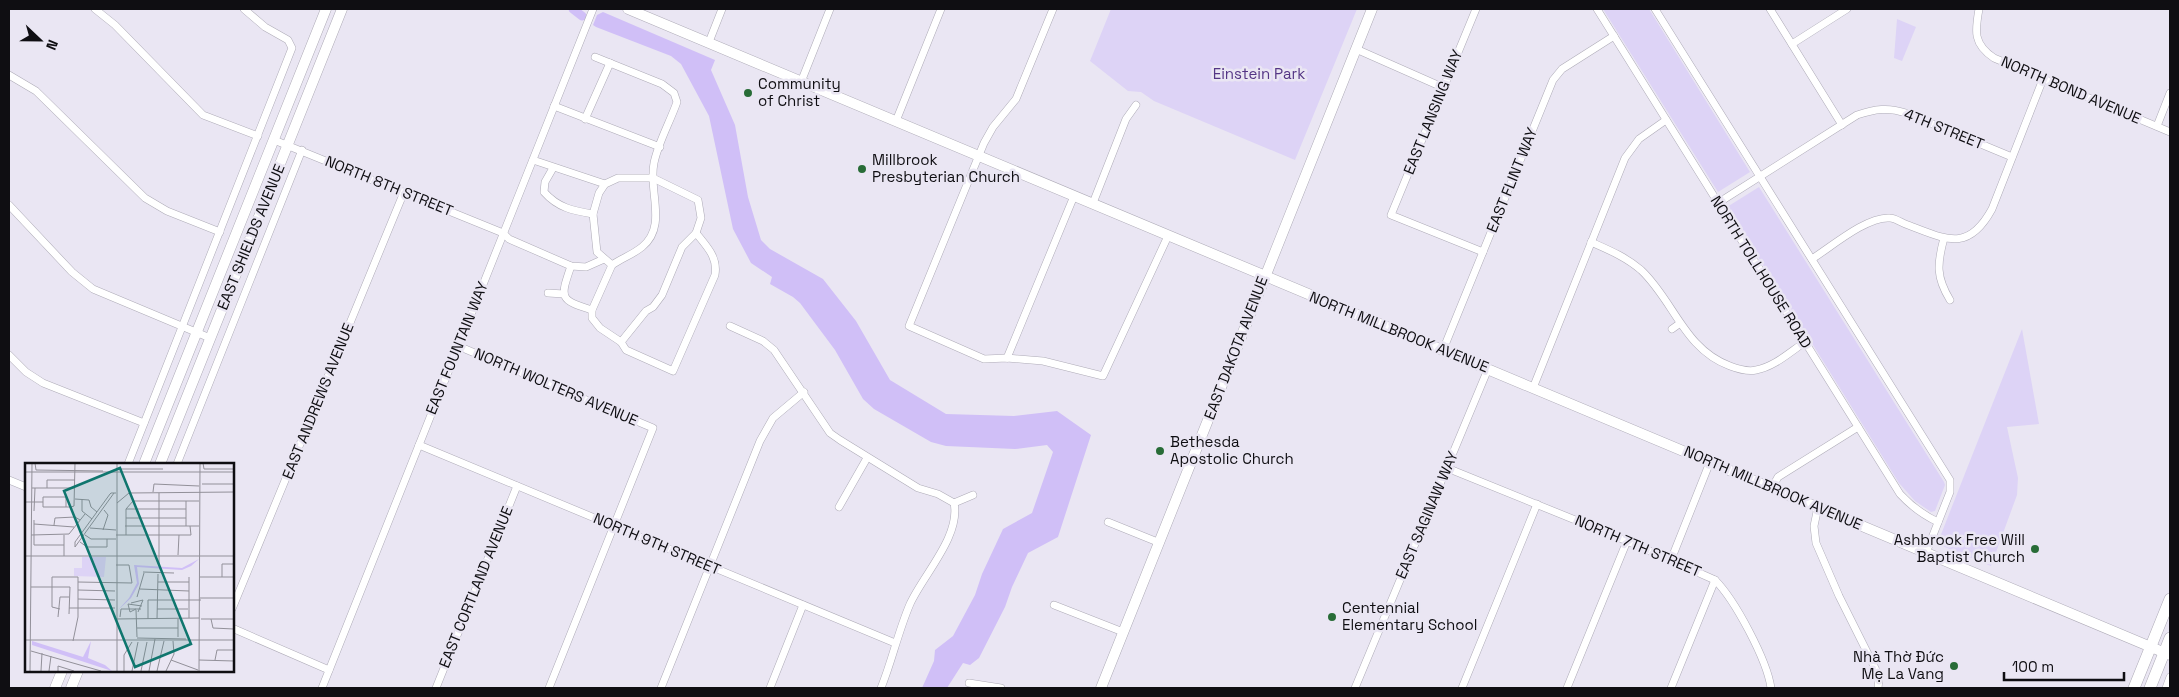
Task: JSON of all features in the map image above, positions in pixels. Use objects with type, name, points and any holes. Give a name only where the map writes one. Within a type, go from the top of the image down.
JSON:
[{"type":"main road","points":[[2134,688],[2170,599]]},
{"type":"main road","points":[[2150,688],[2167,654],[2170,638]]},
{"type":"street","points":[[95,9],[115,25],[203,115],[258,136]]},
{"type":"street","points":[[128,463],[291,53],[291,44],[288,40],[257,21],[244,9]]},
{"type":"street","name":"EAST SHIELDS AVENUE","points":[[144,463],[326,9]]},
{"type":"street","name":"EAST SHIELDS AVENUE","points":[[160,463],[342,9]]},
{"type":"street","name":"EAST FOUNTAIN WAY","points":[[322,688],[593,9]]},
{"type":"street","name":"NORTH MILLBROOK AVENUE","points":[[628,9],[2167,654]]},
{"type":"street","points":[[709,42],[722,9]]},
{"type":"street","points":[[801,82],[830,9]]},
{"type":"street","points":[[896,121],[941,9]]},
{"type":"street","points":[[1053,9],[1016,99],[993,127],[979,156],[909,326],[984,359],[1043,360],[1103,376],[1168,236]]},
{"type":"street","name":"EAST DAKOTA AVENUE","points":[[1101,688],[1372,9]]},
{"type":"street","name":"EAST LANSING WAY","points":[[1476,9],[1442,87],[1391,215],[1483,252]]},
{"type":"street","name":"NORTH TOLLHOUSE ROAD","points":[[1597,9],[1900,494],[1911,506],[1938,522]]},
{"type":"street","points":[[1655,9],[1950,480],[1950,492],[1926,553]]},
{"type":"street","points":[[1718,203],[1842,125],[1770,9]]},
{"type":"street","points":[[1792,44],[1847,9]]},
{"type":"street","name":"NORTH BOND AVENUE","points":[[1979,9],[1976,25],[1978,42],[1984,52],[1994,58],[2170,132]]},
{"type":"street","name":"EAST FLINT WAY","points":[[1443,350],[1554,80],[1562,69],[1614,36]]},
{"type":"street","points":[[1356,49],[1442,87]]},
{"type":"street","points":[[595,57],[662,84],[674,93],[677,102],[654,164],[656,220],[648,241],[630,256],[612,265],[592,310],[592,318],[600,328],[621,342],[626,350],[674,371],[715,275],[717,265],[713,255],[696,233]]},
{"type":"street","points":[[585,118],[610,63]]},
{"type":"street","points":[[9,75],[36,90],[145,198],[167,211],[220,232]]},
{"type":"street","points":[[1812,259],[1868,223],[1890,218],[1944,238],[1962,239],[1974,233],[1985,222],[2043,79]]},
{"type":"street","points":[[2157,126],[2170,93]]},
{"type":"street","points":[[1093,203],[1126,119],[1136,105]]},
{"type":"street","points":[[554,106],[660,147]]},
{"type":"street","name":"4TH STREET","points":[[1842,125],[1857,115],[1873,110],[1895,109],[2012,157]]},
{"type":"street","points":[[1533,388],[1628,152],[1639,138],[1666,120]]},
{"type":"street","name":"NORTH 8TH STREET","points":[[274,140],[503,233],[509,239],[571,266]]},
{"type":"street","points":[[177,463],[302,150]]},
{"type":"street","points":[[532,160],[605,184]]},
{"type":"street","points":[[554,168],[545,182],[544,192],[569,210],[593,214]]},
{"type":"street","points":[[612,265],[597,252],[593,214],[599,193],[605,184],[618,178],[653,178],[698,200],[701,218],[696,233],[682,248],[662,295],[654,307],[646,311],[621,342]]},
{"type":"street","name":"EAST ANDREWS AVENUE","points":[[234,604],[404,192]]},
{"type":"street","points":[[1007,358],[1074,196]]},
{"type":"street","points":[[9,205],[72,272],[93,289],[210,338]]},
{"type":"street","points":[[1944,238],[1938,266],[1939,278],[1950,300]]},
{"type":"street","points":[[1591,242],[1616,253],[1642,271],[1654,284],[1679,324],[1692,340],[1703,351],[1722,362],[1740,369],[1754,371],[1768,367],[1805,342]]},
{"type":"street","points":[[592,310],[565,299],[562,290],[571,266],[586,267],[604,259]]},
{"type":"street","points":[[548,293],[564,294]]},
{"type":"street","points":[[1672,329],[1679,324]]},
{"type":"street","points":[[730,326],[763,341],[774,350],[830,432],[867,458],[918,488],[938,494],[954,503],[956,512],[951,531],[943,549],[917,590],[895,643],[891,664],[880,688]]},
{"type":"street","name":"NORTH WOLTERS AVENUE","points":[[458,346],[653,428],[614,526]]},
{"type":"street","points":[[9,355],[26,372],[43,383],[144,423]]},
{"type":"street","name":"EAST SAGINAW WAY","points":[[1355,688],[1488,368]]},
{"type":"street","points":[[661,688],[766,428],[781,410],[804,392]]},
{"type":"street","points":[[1772,488],[1778,478],[1858,426]]},
{"type":"street","name":"NORTH 9TH STREET","points":[[419,445],[895,643]]},
{"type":"street","points":[[839,507],[867,458]]},
{"type":"street","points":[[1671,560],[1710,462]]},
{"type":"street","name":"NORTH 7TH STREET","points":[[1446,468],[1537,504],[1716,580],[1737,606],[1767,671],[1771,688]]},
{"type":"street","points":[[9,480],[25,487]]},
{"type":"street","name":"EAST CORTLAND AVENUE","points":[[436,688],[517,486]]},
{"type":"street","points":[[954,503],[973,495]]},
{"type":"street","points":[[1462,688],[1537,504]]},
{"type":"street","points":[[1818,507],[1814,526],[1816,542],[1841,601],[1876,670],[1879,679],[1878,688]]},
{"type":"street","points":[[1108,522],[1160,542]]},
{"type":"street","points":[[549,688],[614,526]]},
{"type":"street","points":[[1567,688],[1626,541]]},
{"type":"street","points":[[1671,688],[1716,580]]},
{"type":"street","points":[[770,688],[803,605]]},
{"type":"street","points":[[1054,605],[1123,632]]},
{"type":"street","points":[[234,629],[329,670]]},
{"type":"street","points":[[55,688],[62,672]]},
{"type":"street","points":[[65,688],[68,674],[67,672]]},
{"type":"street","points":[[71,688],[78,672]]},
{"type":"street","points":[[2166,688],[2170,677]]},
{"type":"street","points":[[969,683],[1001,688]]},
{"type":"green space","name":"Einstein Park","points":[[1111,9],[1357,9],[1295,160],[1154,101],[1141,92],[1128,91],[1090,61]]},
{"type":"green space","points":[[1603,9],[1649,9],[1750,172],[1718,192]]},
{"type":"green space","points":[[1897,19],[1916,27],[1902,61],[1894,58]]},
{"type":"green space","points":[[1759,187],[1944,482],[1945,485],[1935,511],[1931,512],[1915,501],[1899,483],[1727,207]]},
{"type":"green space","points":[[2022,329],[2039,424],[2007,427],[2018,478],[2017,495],[1991,566],[1940,545],[1938,542]]},
{"type":"shaded area","points":[[603,12],[715,60],[711,70],[735,125],[748,197],[761,240],[770,249],[823,279],[856,321],[890,380],[946,414],[1014,416],[1057,411],[1091,435],[1058,537],[1028,553],[1005,607],[979,658],[970,665],[963,663],[947,688],[922,688],[934,661],[935,650],[953,636],[975,595],[982,574],[1003,529],[1032,513],[1053,452],[1047,445],[1015,449],[946,446],[931,442],[874,409],[863,399],[835,350],[800,303],[770,284],[772,277],[751,263],[733,229],[709,116],[681,64],[671,56],[593,25],[597,15]]},
{"type":"waterway","points":[[573,9],[582,16]]},
{"type":"place","name":"Community of Christ","points":[[748,93]]},
{"type":"place","name":"Millbrook Presbyterian Church","points":[[862,169]]},
{"type":"place","name":"Bethesda Apostolic Church","points":[[1160,451]]},
{"type":"place","name":"Ashbrook Free Will Baptist Church","points":[[2035,549]]},
{"type":"place","name":"Centennial Elementary School","points":[[1332,617]]},
{"type":"place","name":"Nhà Thờ Đức Mẹ La Vang","points":[[1954,666]]}]
